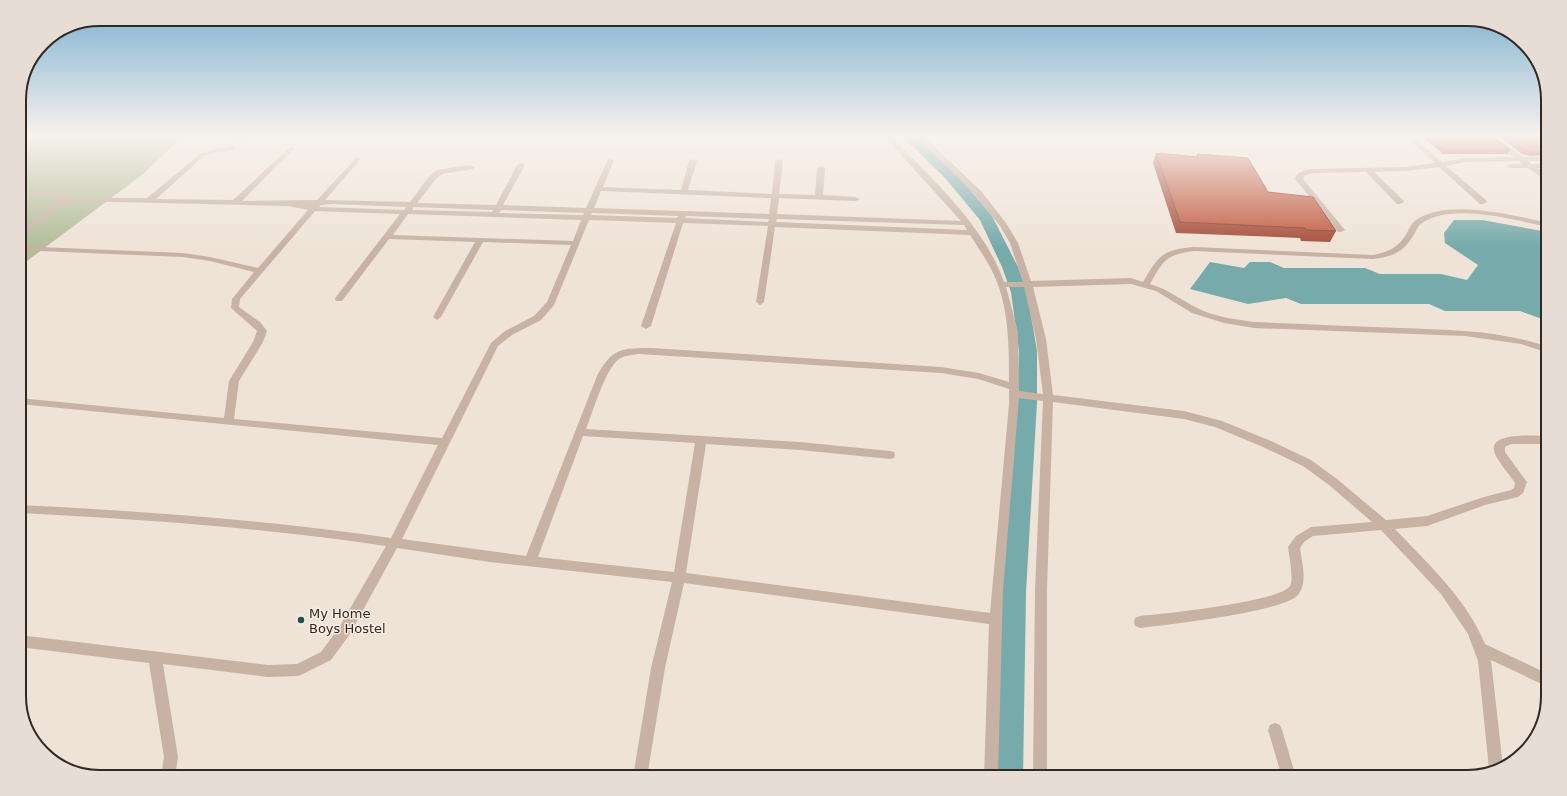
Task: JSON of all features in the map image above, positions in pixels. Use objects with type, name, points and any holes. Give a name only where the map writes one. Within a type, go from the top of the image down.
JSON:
[{"type":"street","points":[[150,200],[182,172]]},
{"type":"street","points":[[236,203],[267,172]]},
{"type":"street","points":[[228,422],[234,381],[258,342],[262,331],[260,326],[240,314],[234,308],[236,299],[346,172]]},
{"type":"street","points":[[339,299],[433,177],[440,172]]},
{"type":"street","points":[[495,215],[517,172]]},
{"type":"street","points":[[26,642],[268,671],[298,670],[326,656],[345,630],[394,543],[494,345],[500,338],[514,329],[536,319],[550,303],[605,172]]},
{"type":"street","points":[[684,192],[690,172]]},
{"type":"street","points":[[760,302],[778,172]]},
{"type":"street","points":[[819,198],[821,172]]},
{"type":"street","points":[[921,172],[961,214],[995,268],[1004,285],[1013,332],[1016,392],[997,590],[991,770]]},
{"type":"street","points":[[956,172],[978,193],[1003,225],[1014,243],[1041,339],[1044,398],[1040,770]]},
{"type":"street","points":[[1303,172],[1299,179],[1341,230]]},
{"type":"street","points":[[1370,172],[1400,202]]},
{"type":"street","points":[[1453,172],[1483,202]]},
{"type":"street","points":[[597,189],[856,199]]},
{"type":"street","points":[[26,194],[68,198],[67,201]]},
{"type":"street","points":[[26,230],[58,204],[85,198],[288,204],[320,202],[412,204],[499,207],[587,214]]},
{"type":"street","points":[[288,204],[313,209],[495,215],[587,214],[681,217],[973,233]]},
{"type":"street","points":[[1146,284],[1162,257],[1172,251],[1194,249],[1373,257],[1390,255],[1400,250],[1417,224],[1429,216],[1468,212],[1541,224]]},
{"type":"street","points":[[646,326],[681,217]]},
{"type":"street","points":[[772,221],[966,222]]},
{"type":"street","points":[[386,237],[575,243]]},
{"type":"street","points":[[437,317],[480,240]]},
{"type":"street","points":[[26,247],[39,250],[183,255],[210,259],[260,271]]},
{"type":"street","points":[[1004,285],[1131,281],[1146,284],[1159,289],[1196,311],[1224,320],[1254,326],[1465,333],[1502,337],[1522,341],[1541,348]]},
{"type":"street","points":[[530,561],[608,363],[615,356],[628,351],[652,351],[941,370],[979,376],[1016,392],[1044,398],[1184,415],[1218,424],[1268,444],[1307,463],[1333,482],[1384,525],[1445,590],[1472,631],[1485,660],[1495,764]]},
{"type":"street","points":[[26,402],[445,442]]},
{"type":"street","points":[[580,432],[800,446],[890,455]]},
{"type":"street","points":[[641,770],[658,668],[679,578],[701,440]]},
{"type":"street","points":[[1140,622],[1210,614],[1279,599],[1293,592],[1298,582],[1294,546],[1300,539],[1311,532],[1427,521],[1484,501],[1514,494],[1519,490],[1521,482],[1500,453],[1499,444],[1510,440],[1541,440]]},
{"type":"street","points":[[26,509],[101,513],[328,533],[530,561],[679,578],[996,620]]},
{"type":"street","points":[[1480,648],[1541,678]]},
{"type":"street","points":[[155,657],[171,757],[169,770]]},
{"type":"street","points":[[1275,730],[1287,770]]},
{"type":"green space","points":[[26,172],[145,172],[26,262]]},
{"type":"water","points":[[1454,220],[1482,220],[1541,231],[1541,318],[1520,311],[1445,311],[1429,304],[1301,304],[1286,298],[1248,304],[1190,289],[1210,262],[1244,268],[1250,262],[1270,262],[1284,268],[1365,268],[1380,274],[1441,274],[1467,280],[1478,265],[1445,243],[1444,233]]},
{"type":"building","points":[[1163,172],[1256,172],[1268,192],[1313,197],[1336,231],[1306,230],[1305,228],[1180,222]]},
{"type":"waterway","points":[[947,172],[987,219],[1010,267],[1019,292],[1028,351],[1027,402],[1014,592],[1009,770]]},
{"type":"place","name":"My Home Boys Hostel","points":[[301,620]]}]
